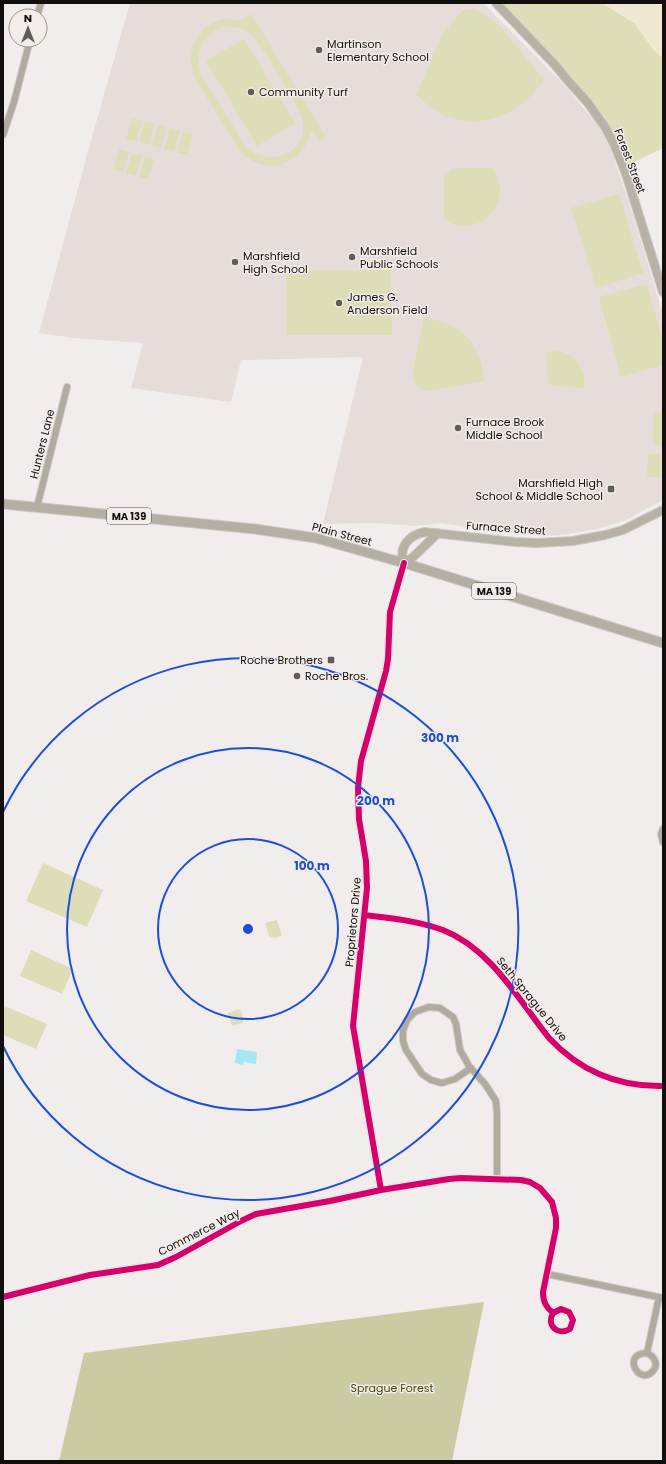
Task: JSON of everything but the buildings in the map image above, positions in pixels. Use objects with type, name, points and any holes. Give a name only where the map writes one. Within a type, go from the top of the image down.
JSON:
[{"type":"main road","name":"Plain Street","points":[[3,504],[292,534],[316,538],[404,563],[663,642]]},
{"type":"street","name":"Forest Street","points":[[496,3],[555,65],[588,103],[605,127],[614,144],[626,174],[663,292]]},
{"type":"street","points":[[3,135],[14,102],[28,48]]},
{"type":"street","name":"Hunters Lane","points":[[37,507],[67,387]]},
{"type":"street","name":"Furnace Street","points":[[404,563],[402,556],[404,547],[412,537],[425,532],[519,542],[544,543],[573,541],[623,530],[663,510]]},
{"type":"street","points":[[404,563],[412,558],[438,533]]},
{"type":"street","name":"Proprietors Drive","points":[[381,1190],[353,1026],[365,915],[367,875],[358,807],[359,776],[361,761],[386,671],[390,612],[404,563]]},
{"type":"street","points":[[663,829],[661,834],[663,842]]},
{"type":"street","name":"Seth Sprague Drive","points":[[365,915],[398,919],[427,925],[457,936],[481,953],[492,964],[549,1038],[577,1062],[600,1075],[614,1080],[639,1085],[663,1086]]},
{"type":"street","points":[[471,1068],[455,1079],[442,1083],[432,1080],[422,1074],[406,1050],[403,1041],[403,1031],[407,1020],[415,1012],[429,1007],[440,1008],[452,1017],[456,1024],[460,1050],[471,1068],[485,1084],[496,1101],[497,1179]]},
{"type":"street","name":"Commerce Way","points":[[3,1297],[90,1275],[158,1264],[176,1257],[256,1214],[381,1190],[449,1179],[497,1179],[530,1182],[540,1188],[552,1202],[556,1218],[556,1228],[543,1299],[545,1304],[553,1313]]},
{"type":"street","points":[[547,1274],[661,1298],[647,1353]]},
{"type":"shaded area","name":"Marshfield Public Schools","points":[[130,3],[483,3],[567,88],[597,124],[609,145],[630,205],[663,314],[663,500],[624,521],[597,529],[546,536],[498,532],[440,523],[417,526],[373,523],[323,524],[363,357],[241,360],[231,402],[131,388],[143,343],[74,338],[39,333]]},
{"type":"green space","points":[[502,3],[663,3],[663,148],[628,165],[605,117],[576,83]]},
{"type":"green space","points":[[476,9],[499,25],[544,80],[525,102],[514,110],[501,116],[488,119],[475,121],[461,120],[438,112],[416,95],[443,33],[463,10]]},
{"type":"green space","points":[[251,14],[326,137],[319,141],[311,130],[307,142],[301,152],[283,164],[261,164],[250,159],[240,151],[196,80],[193,71],[191,61],[194,44],[204,29],[221,20],[241,20]],"holes":[[[227,27],[244,29],[255,38],[280,76],[301,115],[303,122],[303,133],[299,143],[293,150],[284,155],[265,157],[246,147],[202,76],[198,66],[198,56],[203,42],[214,31]]]},
{"type":"green space","name":"Community Turf","points":[[244,39],[295,123],[257,146],[206,61]]},
{"type":"green space","points":[[132,118],[142,121],[136,141],[126,139]]},
{"type":"green space","points":[[145,121],[154,124],[149,145],[139,142]]},
{"type":"green space","points":[[158,125],[167,128],[161,148],[152,146]]},
{"type":"green space","points":[[170,128],[180,131],[174,152],[164,149]]},
{"type":"green space","points":[[183,132],[193,134],[187,155],[177,152]]},
{"type":"green space","points":[[119,149],[129,152],[123,172],[113,170]]},
{"type":"green space","points":[[132,153],[142,155],[136,176],[126,173]]},
{"type":"green space","points":[[145,156],[154,159],[148,179],[139,177]]},
{"type":"green space","points":[[493,168],[499,181],[500,194],[497,205],[490,215],[481,222],[470,225],[457,225],[444,220],[444,177],[452,169]]},
{"type":"green space","points":[[619,194],[643,273],[596,288],[571,208]]},
{"type":"green space","name":"James G. Anderson Field","points":[[391,270],[392,335],[287,335],[286,271]]},
{"type":"green space","points":[[647,284],[663,342],[663,365],[621,377],[599,297]]},
{"type":"green space","points":[[424,318],[440,321],[452,326],[467,337],[473,344],[481,362],[484,381],[426,391],[416,386],[412,375]]},
{"type":"green space","points":[[551,351],[565,353],[576,361],[583,373],[584,388],[552,385],[548,382],[546,352]]},
{"type":"green space","points":[[663,412],[663,446],[657,446],[653,442],[653,416],[656,413]]},
{"type":"green space","points":[[648,454],[661,454],[661,477],[647,477]]},
{"type":"green space","points":[[43,863],[103,890],[87,927],[26,901]]},
{"type":"green space","points":[[277,920],[282,936],[275,938],[269,936],[265,923]]},
{"type":"green space","points":[[31,950],[73,969],[62,994],[20,976]]},
{"type":"green space","points":[[5,1006],[47,1024],[36,1049],[3,1035],[3,1010]]},
{"type":"green space","points":[[239,1009],[242,1013],[243,1023],[232,1026],[228,1013]]},
{"type":"green space","name":"Sprague Forest","points":[[484,1302],[452,1461],[59,1461],[84,1353]]},
{"type":"sand","points":[[602,3],[663,3],[663,58],[654,51],[635,24]]},
{"type":"water","points":[[237,1049],[257,1052],[256,1064],[244,1062],[243,1065],[235,1063]]},
{"type":"cycle path","points":[[381,1190],[353,1026],[367,888],[366,861],[359,819],[358,788],[361,761],[386,671],[390,612],[404,563]]},
{"type":"cycle path","points":[[365,915],[424,924],[443,930],[460,938],[489,962],[502,976],[549,1038],[573,1059],[586,1068],[615,1080],[646,1086],[663,1086]]},
{"type":"cycle path","points":[[3,1297],[90,1275],[158,1265],[176,1257],[256,1214],[381,1190],[461,1178],[521,1180],[530,1182],[540,1188],[552,1202],[556,1218],[556,1228],[543,1292],[544,1301],[553,1313],[551,1318],[552,1326],[561,1331],[570,1329],[573,1320],[569,1312],[561,1309],[553,1313]]},
{"type":"place","name":"Martinson Elementary School","points":[[319,50]]},
{"type":"place","name":"Community Turf","points":[[251,92]]},
{"type":"place","name":"Marshfield Public Schools","points":[[352,257]]},
{"type":"place","name":"Marshfield High School","points":[[235,262]]},
{"type":"place","name":"James G. Anderson Field","points":[[339,303]]},
{"type":"place","name":"Furnace Brook Middle School","points":[[458,428]]},
{"type":"place","name":"Marshfield High School & Middle School","points":[[611,489]]},
{"type":"place","name":"Roche Brothers","points":[[331,660]]},
{"type":"place","name":"Roche Bros.","points":[[297,676]]}]
